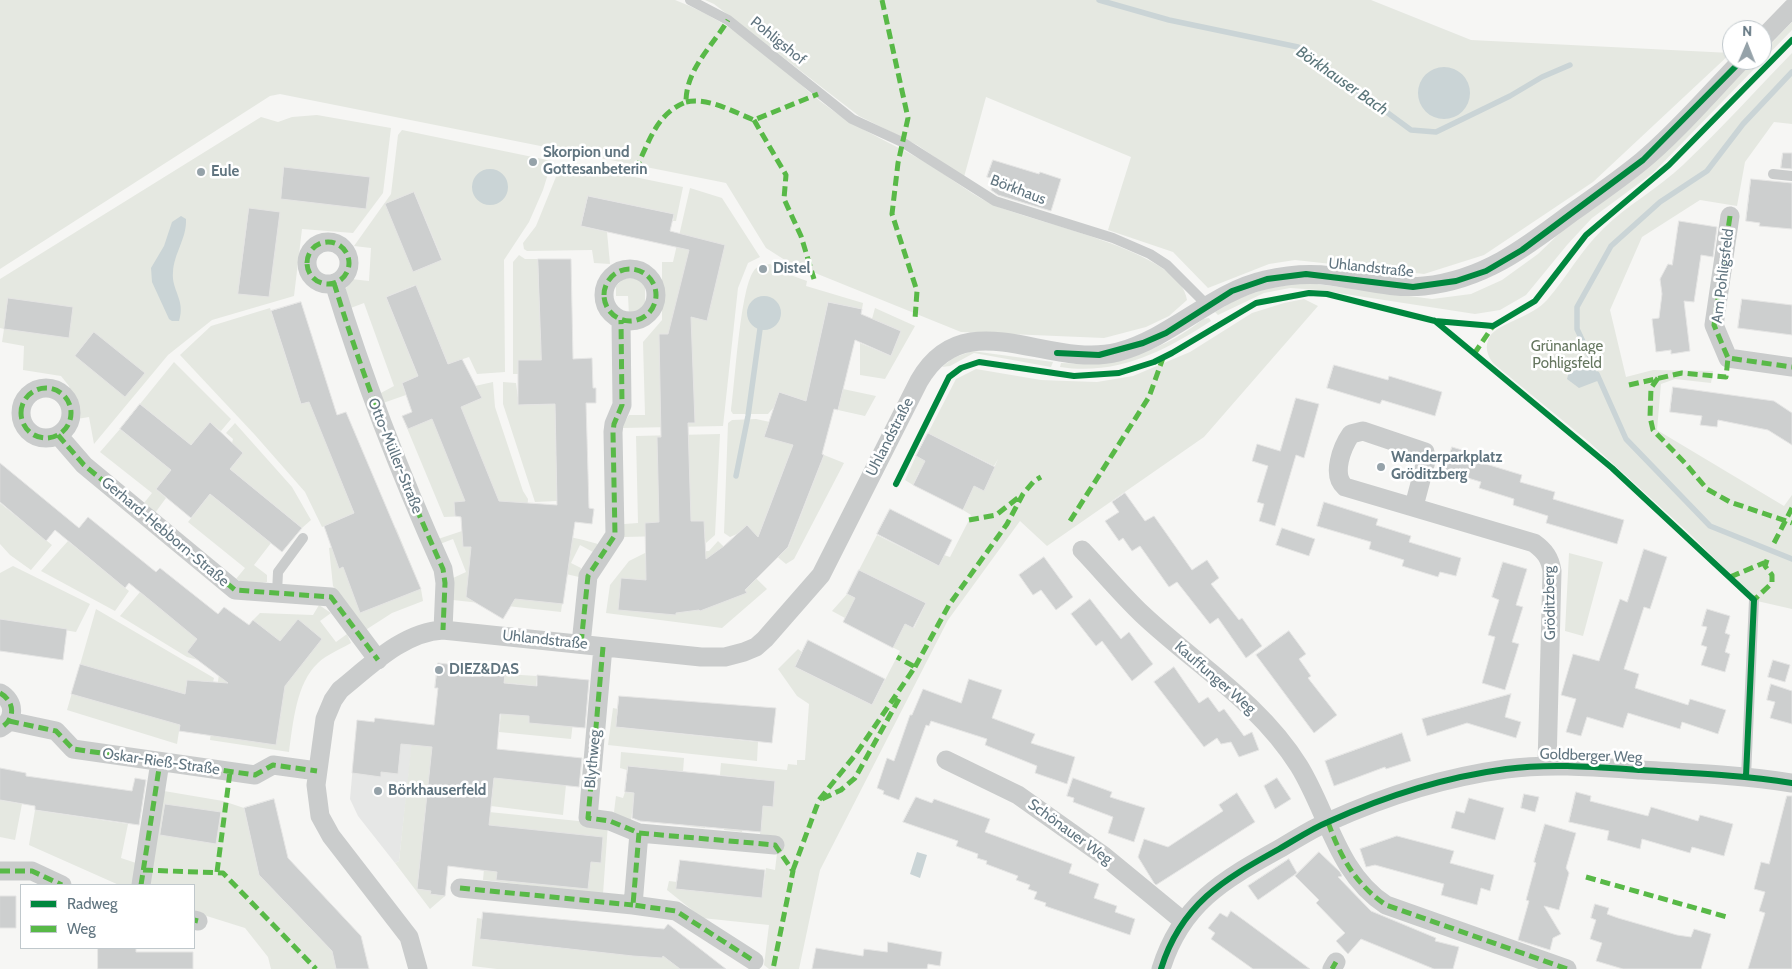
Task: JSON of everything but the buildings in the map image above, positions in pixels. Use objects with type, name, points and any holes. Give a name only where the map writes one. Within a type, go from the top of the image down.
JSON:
[{"type":"street","points":[[1772,29],[1792,8]]},
{"type":"street","name":"Uhlandstraße","points":[[418,969],[409,937],[325,828],[317,800],[317,771],[325,719],[333,700],[340,690],[378,660],[411,638],[424,632],[444,630],[714,658],[744,652],[765,639],[821,574],[928,364],[945,350],[964,342],[990,340],[1082,356],[1108,354],[1143,343],[1166,333],[1232,291],[1249,284],[1288,276],[1330,275],[1414,287],[1456,281],[1486,270],[1522,250],[1643,160],[1732,70]]},
{"type":"street","name":"Am Pohligsfeld","points":[[1730,216],[1714,325],[1728,358],[1792,367]]},
{"type":"street","name":"Otto-Müller-Straße","points":[[334,283],[378,417],[443,570],[445,583],[444,630]]},
{"type":"street","points":[[581,644],[588,576],[616,535],[613,432],[614,424],[622,405],[621,320]]},
{"type":"street","name":"Gröditzberg","points":[[1414,506],[1426,461],[1425,452],[1362,431],[1351,434],[1337,471],[1341,484],[1345,487],[1414,506],[1534,544],[1545,551],[1551,562],[1547,765]]},
{"type":"street","name":"Gerhard-Hebborn-Straße","points":[[58,435],[84,464],[235,590],[331,597],[378,660]]},
{"type":"street","name":"Kauffunger Weg","points":[[1082,550],[1141,614],[1236,693],[1274,732],[1298,765],[1328,822]]},
{"type":"street","name":"Blythweg","points":[[603,647],[588,818],[610,821],[639,833],[775,846]]},
{"type":"street","name":"Oskar-Rieß-Straße","points":[[0,693],[11,703],[12,715],[4,725]]},
{"type":"street","name":"Oskar-Rieß-Straße","points":[[4,725],[56,731],[73,749],[160,762],[255,775],[272,765],[317,771]]},
{"type":"street","name":"Schönauer Weg","points":[[946,760],[1018,794],[1104,856],[1183,921]]},
{"type":"street","points":[[141,884],[160,762]]},
{"type":"street","name":"Goldberger Weg","points":[[1161,969],[1166,952],[1183,921],[1203,897],[1246,867],[1328,822],[1438,783],[1504,769],[1547,765],[1746,776],[1792,783]]},
{"type":"street","points":[[1328,822],[1338,851],[1351,872],[1367,891],[1386,905],[1567,969]]},
{"type":"street","points":[[633,905],[639,833]]},
{"type":"street","points":[[0,871],[32,871],[60,884]]},
{"type":"street","points":[[460,888],[676,911],[754,960]]},
{"type":"lane","name":"Pohligshof","points":[[690,0],[728,20],[784,63],[818,94]]},
{"type":"lane","name":"Börkhaus","points":[[818,94],[852,120],[902,142],[995,201],[1113,238],[1150,254],[1167,265],[1208,306]]},
{"type":"lane","points":[[1773,174],[1792,176]]},
{"type":"lane","points":[[277,593],[278,572],[303,538]]},
{"type":"lane","points":[[1746,776],[1754,600]]},
{"type":"shaded area","points":[[1439,67],[1449,67],[1463,74],[1470,88],[1470,98],[1463,112],[1449,119],[1439,119],[1429,115],[1422,108],[1418,98],[1418,88],[1422,78],[1429,71]]},
{"type":"shaded area","points":[[490,169],[502,175],[508,187],[502,199],[490,205],[478,199],[472,187],[478,175]]},
{"type":"shaded area","points":[[181,216],[186,219],[186,226],[174,265],[173,278],[180,301],[181,314],[179,321],[172,321],[169,319],[152,282],[151,268],[164,246],[172,222]]},
{"type":"shaded area","points":[[764,296],[776,301],[781,313],[776,325],[764,330],[752,325],[747,313],[752,301]]},
{"type":"shaded area","points":[[1590,358],[1600,380],[1579,388],[1567,379],[1571,364]]},
{"type":"shaded area","name":"Börkhauserfeld","points":[[375,718],[408,722],[406,744],[412,745],[399,861],[395,863],[358,816],[350,799],[357,720],[374,722]]},
{"type":"shaded area","points":[[917,852],[927,855],[920,878],[910,874]]},
{"type":"green space","points":[[0,0],[675,0],[704,13],[745,38],[831,110],[855,125],[928,164],[973,194],[992,204],[1103,240],[1134,253],[1160,267],[1179,282],[1187,300],[1169,316],[1146,327],[1104,338],[961,332],[788,262],[766,248],[726,183],[280,94],[270,96],[0,269]]},
{"type":"green space","points":[[705,0],[1371,0],[1471,40],[1722,53],[1722,61],[1593,182],[1484,255],[1424,274],[1295,260],[1269,264],[1208,288],[1173,252],[1108,230],[1131,157],[986,97],[964,177],[917,145],[859,116],[714,4]]},
{"type":"green space","points":[[1792,22],[1792,30],[1772,51],[1772,43]]},
{"type":"green space","name":"Grünanlage Pohligsfeld","points":[[1792,53],[1792,124],[1774,122],[1745,162],[1737,206],[1700,200],[1642,237],[1610,310],[1626,377],[1653,370],[1713,371],[1711,383],[1675,379],[1661,384],[1657,430],[1784,506],[1792,495],[1792,609],[1757,601],[1689,533],[1589,442],[1494,364],[1488,354],[1487,347],[1488,340],[1494,331],[1541,306],[1603,229],[1683,165]]},
{"type":"green space","points":[[1745,70],[1753,70],[1653,173],[1592,218],[1526,295],[1500,310],[1475,314],[1319,290],[1290,288],[1264,293],[1218,315],[1215,312],[1237,299],[1265,289],[1294,284],[1317,284],[1432,299],[1471,294],[1502,280],[1538,254],[1564,229],[1652,164]]},
{"type":"green space","points":[[317,115],[391,128],[383,193],[353,233],[302,229],[294,296],[212,320],[168,355],[94,444],[89,417],[77,419],[69,386],[61,376],[23,370],[24,346],[2,342],[4,329],[0,328],[0,279],[261,117],[278,122],[292,117]]},
{"type":"green space","points":[[402,130],[552,161],[543,190],[529,222],[504,260],[505,372],[477,374],[469,357],[448,364],[415,285],[386,297],[418,376],[402,383],[406,395],[383,403],[379,394],[394,386],[364,303],[348,309],[344,292],[351,279],[369,281],[371,248],[354,246],[391,194],[398,135]],"holes":[[[414,192],[442,259],[413,272]]]},
{"type":"green space","points":[[562,162],[683,187],[676,221],[673,221],[674,214],[588,196],[581,226],[607,232],[610,264],[594,263],[592,250],[527,251],[524,249],[523,243],[536,226]]},
{"type":"green space","points":[[690,188],[722,198],[760,257],[748,263],[738,288],[723,426],[621,428],[629,415],[645,415],[643,342],[662,320],[662,262],[673,262]]},
{"type":"green space","points":[[519,255],[525,259],[538,259],[541,360],[519,360],[519,374],[513,374],[513,262]]},
{"type":"green space","points":[[770,264],[782,272],[807,281],[806,286],[863,303],[862,309],[828,302],[806,401],[779,392],[775,406],[768,414],[733,414],[731,411],[741,317],[748,283],[756,268]]},
{"type":"green space","points":[[623,279],[640,279],[645,285],[645,307],[634,318],[629,315],[628,296],[616,296],[616,286]]},
{"type":"green space","points":[[1304,299],[1318,306],[1204,437],[1047,546],[1020,521],[948,620],[820,870],[799,969],[769,969],[764,965],[769,925],[702,918],[667,890],[669,881],[677,882],[677,889],[762,897],[766,868],[775,870],[779,837],[760,834],[762,819],[743,818],[742,832],[724,830],[725,816],[707,814],[705,828],[687,826],[688,812],[670,810],[668,824],[650,822],[651,808],[633,806],[631,820],[617,819],[614,812],[616,796],[623,798],[625,792],[772,807],[775,782],[720,775],[721,763],[787,770],[788,764],[797,765],[797,760],[805,760],[809,704],[797,696],[778,669],[798,649],[802,652],[795,667],[872,705],[900,651],[860,631],[866,618],[845,618],[832,611],[847,594],[914,628],[926,603],[859,570],[877,535],[939,566],[944,555],[950,557],[969,520],[971,515],[963,510],[969,497],[919,472],[913,485],[905,480],[916,456],[984,490],[998,459],[994,466],[928,433],[956,379],[976,369],[1041,380],[1097,382],[1133,376],[1190,352],[1252,313]]},
{"type":"green space","points":[[270,308],[301,404],[311,401],[354,513],[322,527],[305,492],[180,355],[211,326]]},
{"type":"green space","points":[[875,308],[915,326],[885,379],[860,375],[860,343],[891,356],[901,331],[872,319]]},
{"type":"green space","points":[[1209,318],[1211,321],[1194,332],[1140,359],[1101,368],[1060,367],[1061,363],[1099,362],[1136,354],[1171,340],[1203,319]]},
{"type":"green space","points":[[972,351],[1053,362],[1051,367],[974,353],[950,366],[942,367],[953,358]]},
{"type":"green space","points":[[174,362],[231,419],[221,431],[210,423],[191,445],[140,404]]},
{"type":"green space","points":[[493,382],[495,407],[523,491],[528,499],[526,524],[514,514],[444,517],[402,416],[475,386]]},
{"type":"green space","points":[[503,382],[516,383],[519,405],[555,404],[557,501],[535,502],[503,404]]},
{"type":"green space","points":[[843,389],[876,396],[865,416],[838,410]]},
{"type":"green space","points":[[756,419],[770,422],[793,445],[758,537],[788,548],[824,455],[844,463],[794,559],[786,564],[766,546],[747,525],[737,534],[730,537],[724,533],[728,423],[732,420]]},
{"type":"green space","points":[[235,423],[292,487],[311,520],[302,528],[230,469],[243,453],[232,443],[233,439],[226,433]]},
{"type":"green space","points":[[120,429],[171,470],[156,489],[166,498],[155,513],[144,503],[152,493],[100,452]]},
{"type":"green space","points":[[720,434],[715,535],[706,543],[704,535],[624,537],[624,524],[638,523],[636,436]]},
{"type":"green space","points":[[210,494],[271,543],[254,565],[267,575],[267,582],[249,585],[236,579],[245,568],[188,522]]},
{"type":"green space","points":[[0,503],[52,545],[31,570],[10,555],[0,544]]},
{"type":"green space","points":[[396,528],[421,589],[423,601],[392,613],[364,631],[333,586],[329,548],[332,547],[334,552]]},
{"type":"green space","points":[[462,531],[514,531],[548,534],[581,539],[598,544],[593,552],[580,545],[571,563],[581,568],[579,577],[566,574],[561,612],[453,600],[453,578],[466,572],[453,539],[440,544],[438,539]]},
{"type":"green space","points":[[68,541],[129,591],[115,611],[41,571]]},
{"type":"green space","points":[[718,541],[767,589],[722,628],[606,613],[610,585],[629,561],[645,553],[709,551]]},
{"type":"green space","points":[[1569,553],[1603,562],[1583,636],[1565,631]]},
{"type":"green space","points":[[13,566],[90,604],[76,632],[0,619],[0,573]]},
{"type":"green space","points":[[140,592],[198,638],[198,660],[187,657],[120,616]]},
{"type":"green space","points":[[319,605],[331,613],[320,621],[336,642],[347,634],[351,643],[321,660],[305,681],[297,704],[289,752],[210,740],[219,674],[253,620],[260,613],[313,615]]},
{"type":"green space","points":[[96,609],[214,678],[213,682],[187,681],[177,744],[67,710]]},
{"type":"green space","points":[[505,674],[537,676],[536,686],[508,683],[529,716],[529,723],[573,722],[571,739],[499,732]]},
{"type":"green space","points":[[613,708],[618,709],[616,727],[758,742],[757,761],[608,745]]},
{"type":"green space","points":[[413,730],[434,734],[417,889],[445,896],[430,909],[395,863],[399,861]]},
{"type":"green space","points":[[621,752],[684,758],[683,772],[628,766],[627,770],[620,768]]},
{"type":"green space","points":[[495,763],[566,785],[563,815],[491,806]]},
{"type":"green space","points":[[164,791],[223,801],[244,808],[259,875],[332,951],[336,969],[271,969],[268,957],[245,928],[195,912],[195,884],[149,884]]},
{"type":"green space","points":[[0,800],[22,804],[15,840],[0,837]]},
{"type":"green space","points":[[35,810],[128,824],[121,858],[136,863],[133,884],[117,884],[29,845]]},
{"type":"green space","points":[[489,812],[608,824],[603,894],[483,880]]},
{"type":"green space","points":[[477,918],[483,919],[481,939],[650,957],[657,951],[680,969],[497,969],[472,966]]},
{"type":"waterway","name":"Börkhauser Bach","points":[[1099,0],[1169,20],[1298,47],[1411,130],[1436,132],[1510,96],[1542,77],[1570,65]]},
{"type":"waterway","points":[[1593,363],[1577,329],[1577,307],[1611,246],[1660,202],[1707,171],[1743,124],[1792,72]]},
{"type":"waterway","points":[[736,476],[748,416],[760,329]]},
{"type":"waterway","points":[[1597,374],[1626,439],[1710,526],[1792,559]]},
{"type":"marked path","points":[[882,0],[908,118],[898,163],[892,214],[917,291],[915,319]]},
{"type":"marked path","points":[[635,170],[660,122],[675,107],[686,102],[687,90],[695,69],[728,20]]},
{"type":"marked path","points":[[686,102],[712,103],[754,120],[818,94]]},
{"type":"marked path","points":[[754,120],[786,175],[784,199],[801,236],[814,279]]},
{"type":"marked path","points":[[1730,216],[1714,325],[1728,358],[1792,367]]},
{"type":"marked path","points":[[328,242],[343,248],[349,263],[343,278],[328,284],[313,278],[307,263],[313,248],[328,242]]},
{"type":"marked path","points":[[630,269],[640,271],[648,277],[654,285],[656,295],[654,305],[648,313],[640,319],[630,321],[620,319],[612,313],[606,305],[604,295],[606,285],[612,277],[620,271],[630,269]]},
{"type":"marked path","points":[[334,283],[384,428],[412,499],[443,569],[445,583],[443,630]]},
{"type":"marked path","points":[[581,644],[588,576],[615,535],[613,432],[614,424],[622,405],[621,320]]},
{"type":"marked path","points":[[1474,354],[1493,326]]},
{"type":"marked path","points":[[1070,521],[1149,397],[1163,358]]},
{"type":"marked path","points":[[1629,385],[1682,373],[1726,377],[1728,358]]},
{"type":"marked path","points":[[1658,378],[1651,388],[1650,417],[1653,430],[1707,489],[1730,502],[1792,523]]},
{"type":"marked path","points":[[46,388],[56,390],[64,395],[69,403],[71,413],[69,423],[64,431],[56,436],[46,438],[36,436],[28,431],[23,423],[21,413],[23,403],[28,395],[36,390],[46,388]]},
{"type":"marked path","points":[[58,435],[84,465],[235,590],[331,597],[378,660]]},
{"type":"marked path","points":[[915,667],[949,605],[1007,524],[1023,494],[1034,481],[1041,477]]},
{"type":"marked path","points":[[969,520],[996,515],[1019,497]]},
{"type":"marked path","points":[[1774,543],[1792,508]]},
{"type":"marked path","points":[[1751,597],[1754,600],[1772,583],[1772,575],[1765,566],[1768,557]]},
{"type":"marked path","points":[[1730,577],[1766,562]]},
{"type":"marked path","points":[[603,647],[588,818],[610,821],[639,833],[633,905],[676,911],[754,961]]},
{"type":"marked path","points":[[793,870],[819,800],[856,754],[915,667],[897,657]]},
{"type":"marked path","points":[[0,693],[9,701],[12,710],[9,720],[0,728]]},
{"type":"marked path","points":[[822,799],[841,790],[855,778],[899,699]]},
{"type":"marked path","points":[[9,721],[56,731],[73,749],[255,775],[273,765],[317,771]]},
{"type":"marked path","points":[[141,884],[160,762]]},
{"type":"marked path","points":[[217,872],[230,772]]},
{"type":"marked path","points":[[1328,822],[1343,858],[1366,888],[1386,905],[1567,969]]},
{"type":"marked path","points":[[639,833],[775,845],[793,871],[773,969]]},
{"type":"marked path","points":[[143,870],[223,873],[316,969]]},
{"type":"marked path","points":[[0,871],[32,871],[60,884]]},
{"type":"marked path","points":[[1586,877],[1727,917]]},
{"type":"marked path","points":[[460,888],[633,905]]},
{"type":"marked path","points":[[1332,969],[1336,962]]},
{"type":"cycle path","points":[[896,484],[949,377],[961,368],[979,362],[1074,376],[1119,373],[1154,362],[1172,353],[1256,303],[1309,293],[1327,294],[1435,321],[1493,326],[1535,301],[1586,235],[1669,165],[1792,40]]},
{"type":"cycle path","points":[[1057,353],[1099,355],[1143,343],[1166,333],[1232,291],[1267,279],[1306,274],[1413,287],[1456,281],[1486,271],[1522,250],[1643,160],[1732,70]]},
{"type":"cycle path","points":[[1435,321],[1612,468],[1754,600],[1746,776]]},
{"type":"cycle path","points":[[1161,969],[1180,927],[1206,896],[1222,883],[1309,831],[1371,804],[1415,789],[1461,777],[1506,769],[1556,766],[1717,775],[1792,783]]},
{"type":"place","name":"Skorpion und Gottesanbeterin","points":[[533,162]]},
{"type":"place","name":"Eule","points":[[201,172]]},
{"type":"place","name":"Distel","points":[[763,269]]},
{"type":"place","name":"Wanderparkplatz Gröditzberg","points":[[1381,467]]},
{"type":"place","name":"DIEZ&DAS","points":[[439,670]]},
{"type":"place","name":"Börkhauserfeld","points":[[378,791]]}]
